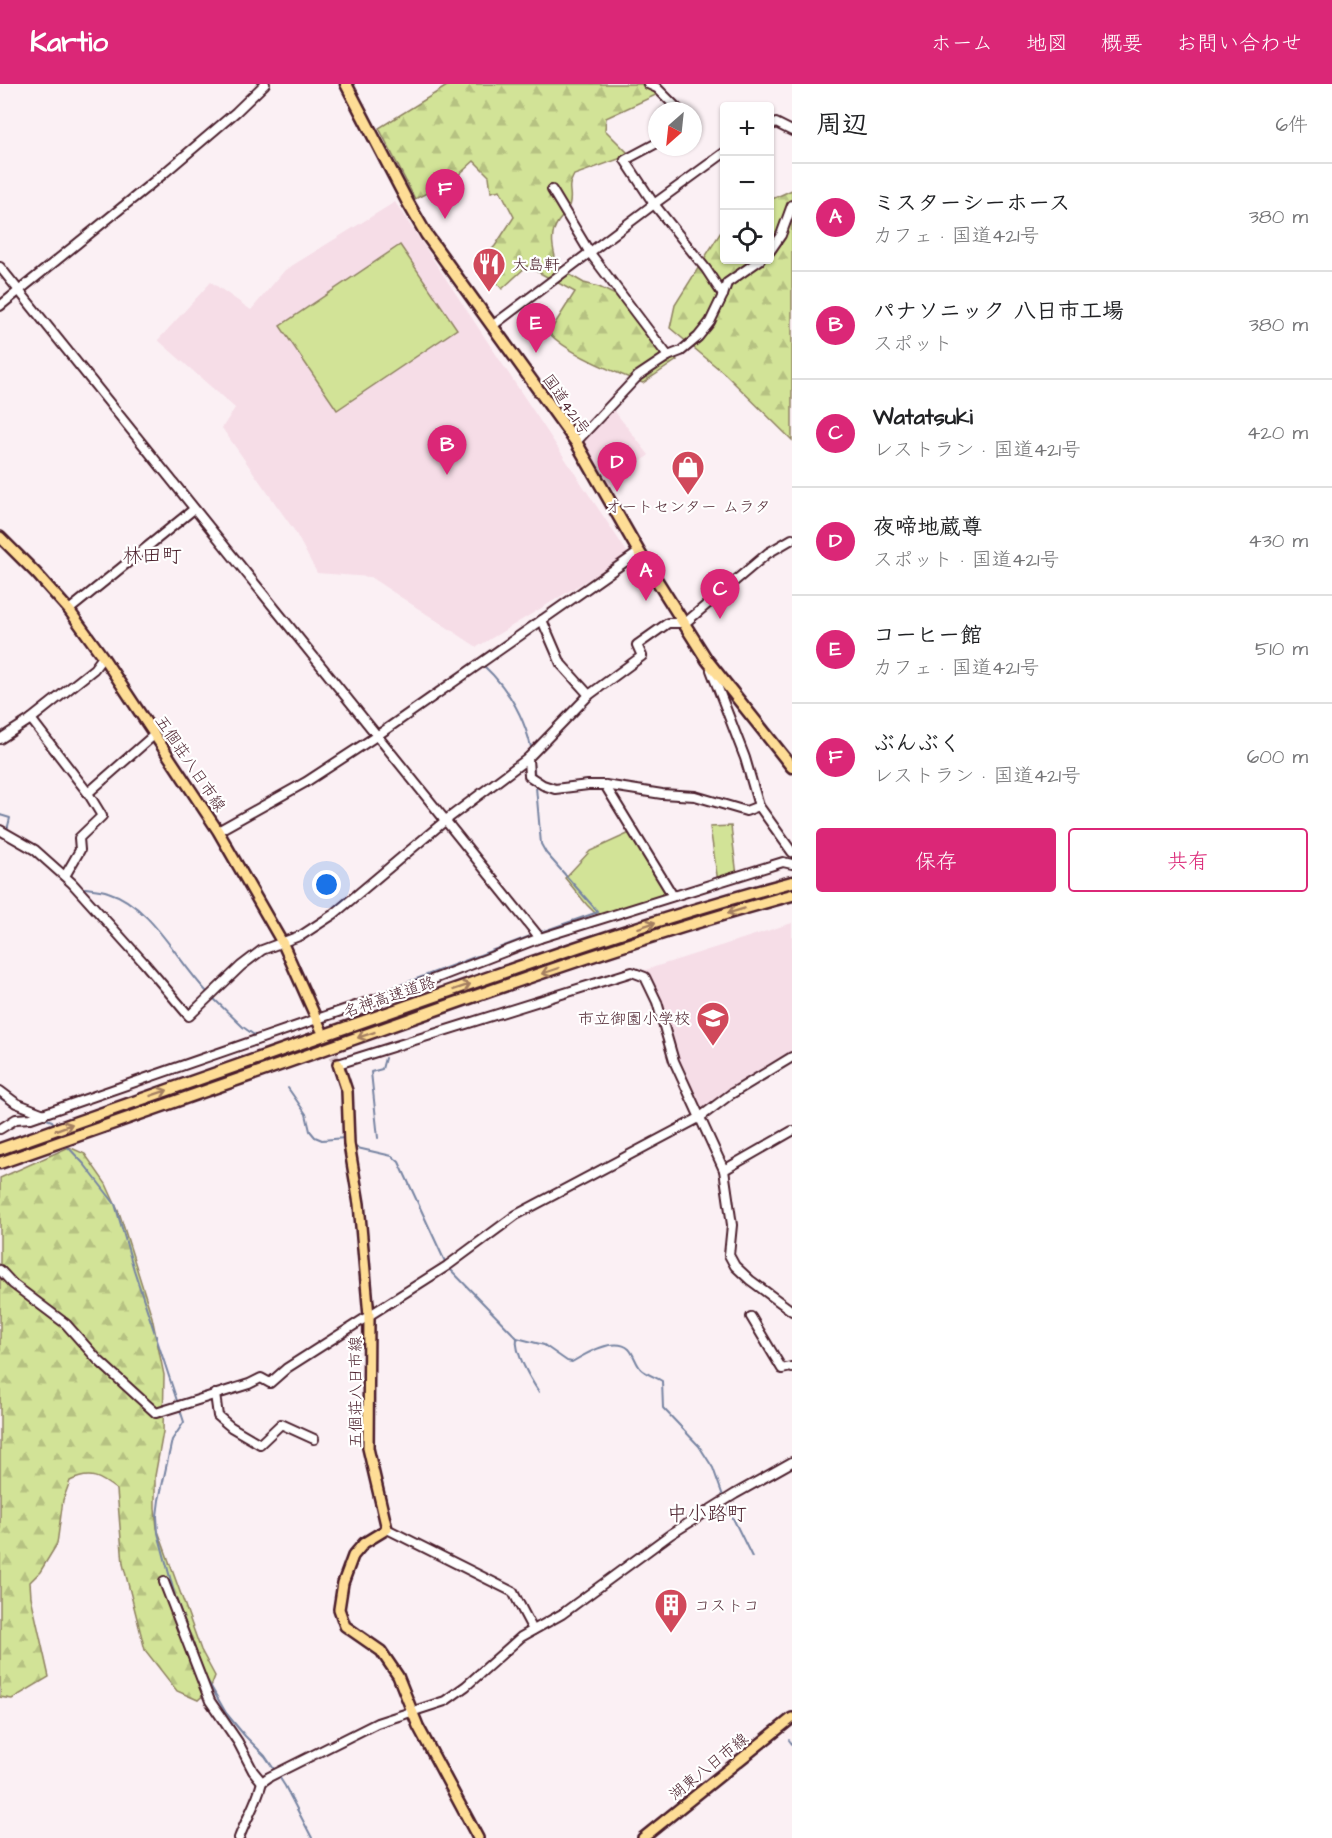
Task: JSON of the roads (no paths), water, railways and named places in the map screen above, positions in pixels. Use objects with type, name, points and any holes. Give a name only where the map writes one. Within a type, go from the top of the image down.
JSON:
[{"type":"highway","name":"国道421号","points":[[345,84],[426,234],[576,442],[639,552],[707,660],[792,767]]},
{"type":"highway","name":"名神高速道路","points":[[0,1149],[608,937],[733,897],[792,882]]},
{"type":"highway","name":"名神高速道路","points":[[0,1162],[558,968],[792,895]]},
{"type":"main road","name":"五個荘八日市線","points":[[0,537],[69,610],[103,657],[218,831],[283,944],[321,1029]]},
{"type":"main road","name":"五個荘八日市線","points":[[338,1064],[347,1091],[349,1146],[359,1204],[369,1316],[368,1448],[387,1529]]},
{"type":"main road","points":[[387,1529],[364,1543],[353,1556],[343,1583],[339,1609],[345,1626],[381,1651],[398,1676],[430,1749],[478,1838]]},
{"type":"main road","name":"湖東八日市線","points":[[643,1838],[792,1718]]},
{"type":"street","points":[[0,306],[236,112],[265,84]]},
{"type":"street","points":[[648,84],[657,88],[671,102]]},
{"type":"street","points":[[774,124],[792,131]]},
{"type":"street","points":[[648,148],[625,160],[654,204],[706,268],[723,295]]},
{"type":"street","points":[[492,327],[720,156]]},
{"type":"street","points":[[552,190],[590,253],[668,356]]},
{"type":"street","points":[[774,245],[781,235],[792,206]]},
{"type":"street","points":[[576,442],[638,376],[668,356],[681,351],[698,337],[710,322],[727,283],[754,264]]},
{"type":"street","points":[[0,267],[540,938]]},
{"type":"street","points":[[69,610],[194,508]]},
{"type":"street","points":[[0,830],[36,850],[65,876],[146,964],[189,1016],[241,966],[262,950],[302,935],[334,914],[446,820],[528,758],[589,695],[642,657],[637,645],[668,623],[685,623],[768,553],[792,539]]},
{"type":"street","points":[[218,831],[306,782],[378,735],[639,552]]},
{"type":"street","points":[[542,620],[561,664],[589,695]]},
{"type":"street","points":[[0,739],[31,719],[94,669],[103,657]]},
{"type":"street","points":[[707,660],[745,758],[759,806],[792,852]]},
{"type":"street","points":[[31,719],[88,793],[102,816],[79,838],[80,850],[65,876]]},
{"type":"street","points":[[88,793],[154,735]]},
{"type":"street","points":[[528,758],[529,776],[555,789],[580,785],[605,786],[695,796],[746,811],[759,806]]},
{"type":"street","points":[[605,786],[673,896]]},
{"type":"street","points":[[0,1129],[16,1119],[31,1118],[421,984],[540,938],[783,862],[792,864]]},
{"type":"street","points":[[338,1064],[632,972],[645,977],[657,1002],[674,1061],[724,1170],[732,1225],[729,1255],[735,1266],[750,1280],[792,1311]]},
{"type":"street","points":[[0,1270],[13,1284],[66,1324],[98,1360],[156,1413],[249,1384],[261,1378],[270,1383],[286,1368],[447,1266],[516,1215],[699,1118],[731,1094],[792,1057]]},
{"type":"street","points":[[0,1091],[16,1102],[42,1114]]},
{"type":"street","points":[[724,1170],[792,1131]]},
{"type":"street","points":[[751,1317],[782,1369],[792,1368]]},
{"type":"street","points":[[214,1394],[218,1416],[231,1427],[260,1444],[281,1424],[314,1438]]},
{"type":"street","points":[[240,1837],[266,1779],[377,1723],[445,1701],[510,1645],[562,1614],[671,1534],[792,1462]]},
{"type":"street","points":[[387,1529],[513,1592],[533,1630]]},
{"type":"street","points":[[164,1582],[210,1701],[238,1742],[253,1771],[266,1779]]},
{"type":"waterway","points":[[483,665],[500,683],[513,702],[524,724],[531,747]]},
{"type":"waterway","points":[[532,756],[535,777]]},
{"type":"waterway","points":[[536,787],[541,844],[546,853],[598,912],[541,932]]},
{"type":"waterway","points":[[0,815],[10,818],[7,830],[32,843],[53,861]]},
{"type":"waterway","points":[[85,888],[108,892],[137,909],[162,935],[208,993]]},
{"type":"waterway","points":[[387,990],[533,935]]},
{"type":"waterway","points":[[212,997],[243,1027],[257,1037]]},
{"type":"waterway","points":[[378,1138],[371,1072],[382,1069],[385,1058]]},
{"type":"waterway","points":[[288,1088],[306,1114],[310,1131],[315,1137],[322,1140],[345,1138]]},
{"type":"waterway","points":[[0,1098],[32,1114]]},
{"type":"waterway","points":[[41,1117],[52,1121],[55,1126]]},
{"type":"waterway","points":[[65,1144],[115,1204],[134,1270],[184,1422],[172,1440],[157,1516],[158,1533],[175,1596],[206,1678],[226,1713],[265,1756],[276,1772],[312,1838]]},
{"type":"waterway","points":[[353,1147],[392,1156],[399,1162],[447,1266],[517,1338],[544,1345],[572,1362],[608,1345],[623,1345],[629,1349],[641,1369],[662,1381],[663,1408],[699,1446],[713,1468],[723,1496]]},
{"type":"waterway","points":[[517,1338],[518,1351],[539,1392]]},
{"type":"waterway","points":[[728,1508],[752,1557]]},
{"type":"waterway","points":[[789,1740],[792,1744]]},
{"type":"tunnel","points":[[322,1031],[338,1064]]},
{"type":"place","name":"ぶんぶく","points":[[445,219]]},
{"type":"place","name":"大島軒","points":[[489,293]]},
{"type":"place","name":"コーヒー館","points":[[536,353]]},
{"type":"place","name":"パナソニック 八日市工場","points":[[447,475]]},
{"type":"place","name":"夜啼地蔵尊","points":[[617,492]]},
{"type":"place","name":"オートセンター ムラタ","points":[[688,496]]},
{"type":"place","name":"ミスターシーホース","points":[[646,601]]},
{"type":"place","name":"Watatsuki","points":[[720,619]]},
{"type":"place","name":"市立御園小学校","points":[[713,1047]]},
{"type":"place","name":"コストコ","points":[[671,1634]]},
{"type":"district","name":"林田町","points":[[152,555]]},
{"type":"district","name":"中小路町","points":[[707,1513]]}]
